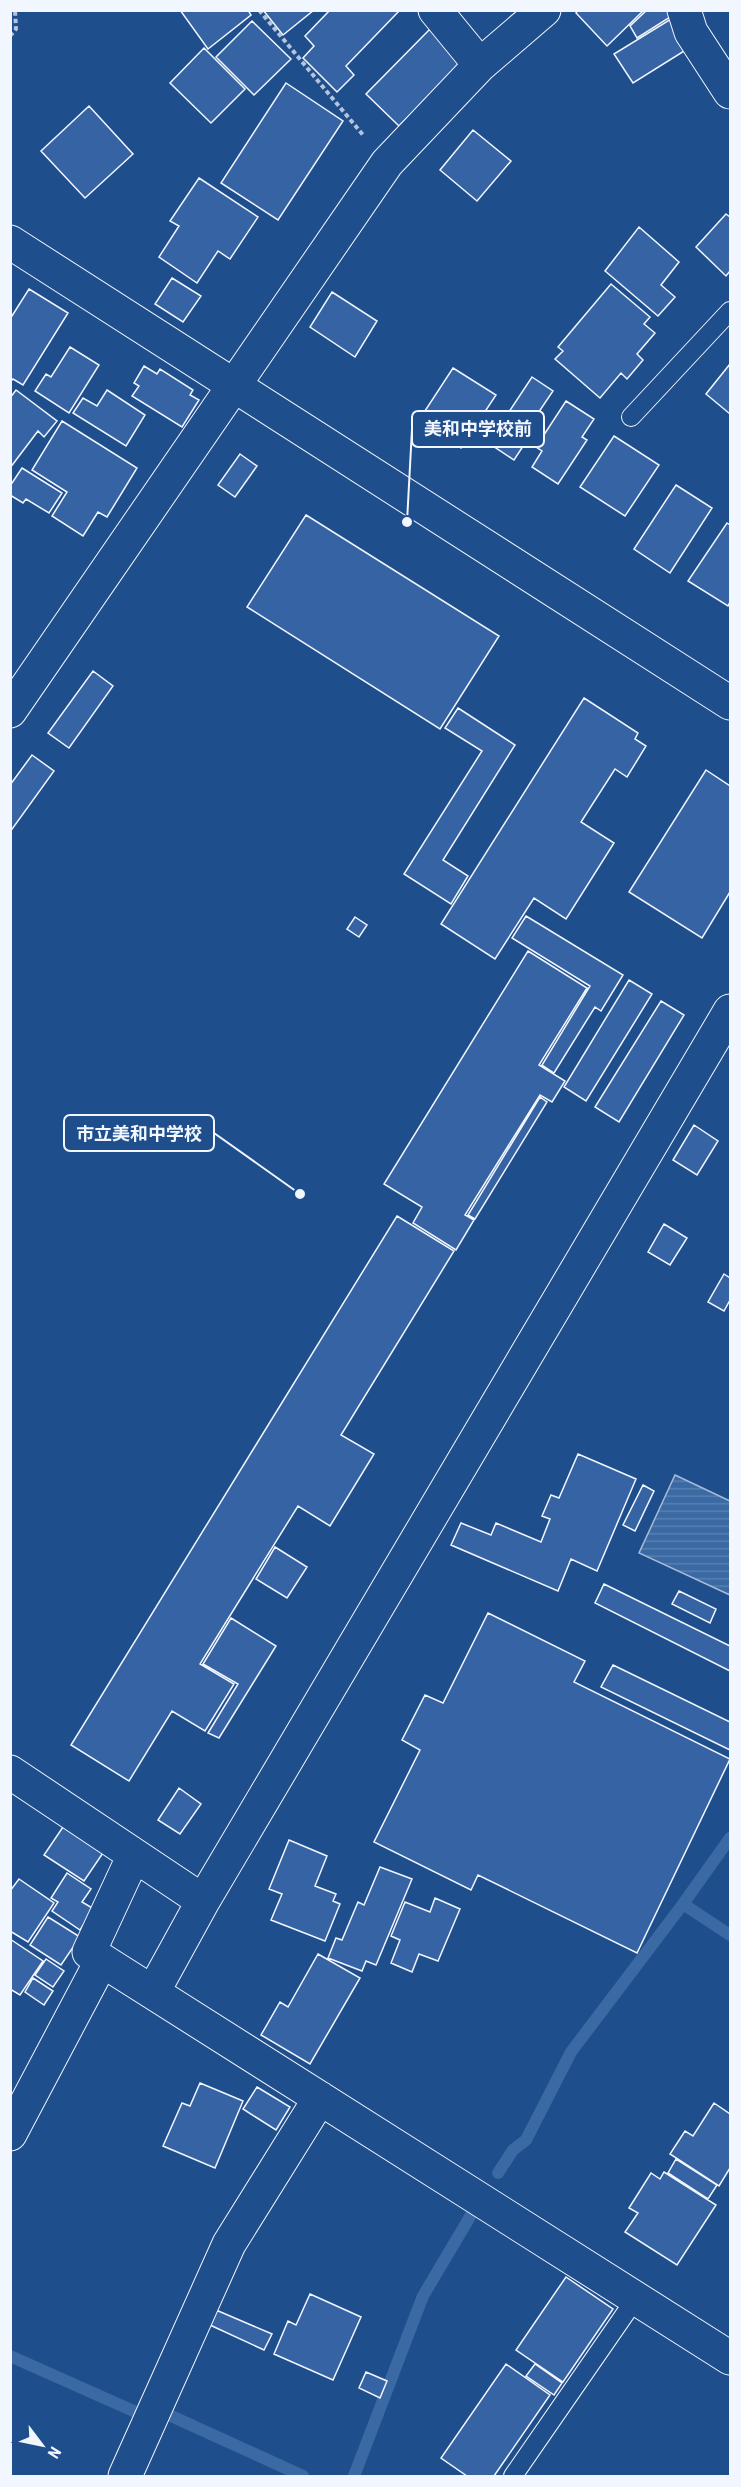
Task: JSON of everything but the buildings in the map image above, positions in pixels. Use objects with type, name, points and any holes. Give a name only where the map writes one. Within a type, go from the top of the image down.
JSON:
[{"type":"street","points":[[435,10],[480,65]]},
{"type":"street","points":[[10,711],[21,676],[233,384],[387,163],[480,65],[544,10]]},
{"type":"street","points":[[684,10],[691,32],[730,92]]},
{"type":"street","points":[[10,242],[730,703]]},
{"type":"street","points":[[153,1992],[203,1901],[730,1011]]},
{"type":"street","points":[[10,1772],[203,1901]]},
{"type":"street","points":[[134,1855],[89,1952],[730,2358]]},
{"type":"street","points":[[10,2134],[102,1960]]},
{"type":"street","points":[[125,2476],[229,2244],[320,2098]]},
{"type":"lane","points":[[631,417],[730,311]]},
{"type":"lane","points":[[513,2476],[636,2298]]},
{"type":"path","points":[[10,36],[16,29],[15,10]]},
{"type":"path","points":[[259,10],[387,163]]},
{"type":"water","points":[[675,1475],[730,1501],[730,1595],[639,1553]]},
{"type":"waterway","points":[[498,2173],[513,2150],[526,2140],[571,2052],[730,1838]]},
{"type":"waterway","points":[[683,1904],[730,1935]]},
{"type":"waterway","points":[[354,2476],[423,2296],[471,2215]]},
{"type":"waterway","points":[[10,2356],[138,2413]]},
{"type":"waterway","points":[[169,2415],[303,2476]]},
{"type":"place","name":"美和中学校前","points":[[407,522]]},
{"type":"place","name":"市立美和中学校","points":[[300,1194]]}]
